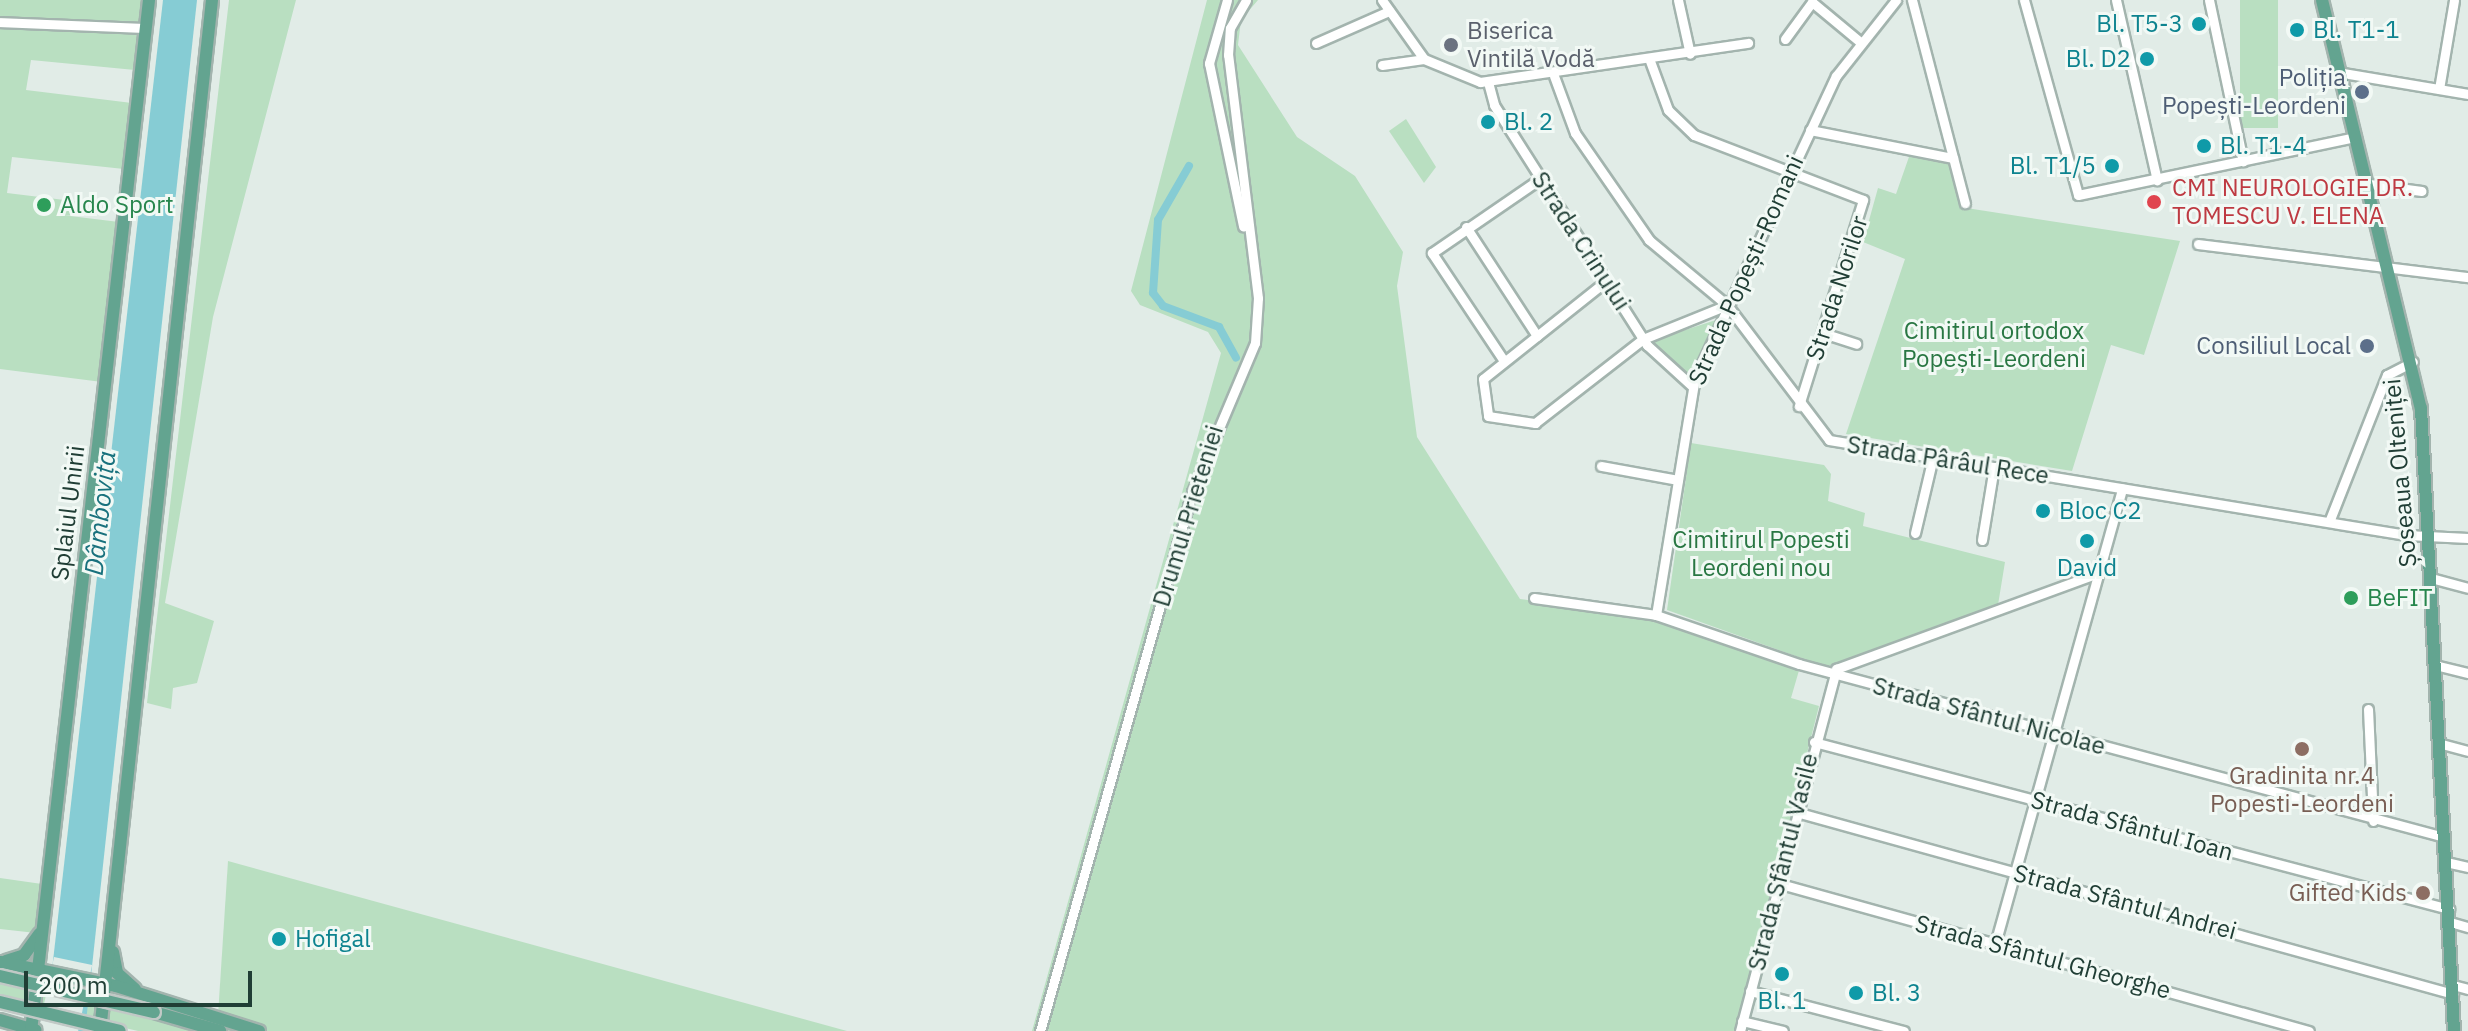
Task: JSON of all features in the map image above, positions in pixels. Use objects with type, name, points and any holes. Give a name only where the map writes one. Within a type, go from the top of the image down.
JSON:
[{"type":"main road","name":"Splaiul Unirii","points":[[34,1030],[42,927],[149,0]]},
{"type":"main road","points":[[100,1031],[212,0]]},
{"type":"main road","name":"Șoseaua Olteniței","points":[[2322,0],[2362,183],[2413,362],[2429,534],[2454,1031]]},
{"type":"main road","points":[[111,925],[117,973],[144,995]]},
{"type":"main road","points":[[1,962],[24,955],[42,927]]},
{"type":"main road","points":[[1,962],[105,984],[259,1031]]},
{"type":"main road","points":[[0,976],[154,1012],[220,1031]]},
{"type":"main road","points":[[0,1002],[120,1031]]},
{"type":"main road","points":[[0,1022],[34,1030]]},
{"type":"main road","points":[[0,1022],[11,1031]]},
{"type":"street","points":[[1227,0],[1209,63],[1251,252]]},
{"type":"street","name":"Drumul Prieteniei","points":[[1040,1031],[1196,481],[1255,343],[1251,252],[1228,55],[1230,28],[1246,0]]},
{"type":"street","points":[[1382,0],[1424,59]]},
{"type":"street","points":[[1678,0],[1690,54]]},
{"type":"street","name":"Strada Popești-Romani","points":[[1656,615],[1692,386],[1810,130],[1859,41],[1896,0]]},
{"type":"street","points":[[1912,0],[1965,203]]},
{"type":"street","points":[[2024,0],[2078,195],[2351,138]]},
{"type":"street","points":[[2116,0],[2157,180]]},
{"type":"street","points":[[2209,0],[2243,161]]},
{"type":"street","points":[[2439,89],[2454,0]]},
{"type":"street","points":[[1785,39],[1812,2],[1859,41]]},
{"type":"street","points":[[1316,43],[1389,11]]},
{"type":"street","points":[[0,22],[146,28]]},
{"type":"street","points":[[1382,65],[1424,59],[1488,82],[1554,76],[1748,43]]},
{"type":"street","points":[[1650,61],[1668,110],[1683,128],[1790,170]]},
{"type":"street","points":[[2337,72],[2468,94]]},
{"type":"street","name":"Strada Pârâul Rece","points":[[1554,76],[1575,133],[1649,240],[1727,305],[1799,406],[1829,440],[2329,522],[2468,538]]},
{"type":"street","name":"Strada Crinului","points":[[1488,82],[1494,105],[1643,339],[1692,386]]},
{"type":"street","points":[[1810,130],[1953,158]]},
{"type":"street","name":"Strada Norilor","points":[[1790,170],[1863,200],[1799,406]]},
{"type":"street","points":[[1504,361],[1433,249],[1541,178]]},
{"type":"street","points":[[2362,183],[2421,191]]},
{"type":"street","points":[[1466,227],[1537,336]]},
{"type":"street","points":[[2198,244],[2383,263],[2468,277]]},
{"type":"street","points":[[1606,281],[1504,361],[1480,390],[1491,418],[1530,425],[1643,339],[1727,305]]},
{"type":"street","points":[[1823,333],[1856,344]]},
{"type":"street","points":[[2329,522],[2387,375],[2413,362]]},
{"type":"street","points":[[1915,533],[1933,457]]},
{"type":"street","points":[[1601,466],[1678,480]]},
{"type":"street","points":[[1982,540],[1994,467]]},
{"type":"street","points":[[1995,944],[2050,732],[2122,488]]},
{"type":"street","points":[[1834,673],[2095,574]]},
{"type":"street","points":[[2431,578],[2468,588]]},
{"type":"street","name":"Strada Sfântul Nicolae","points":[[1534,598],[1656,615],[1834,673],[2373,821],[2444,837]]},
{"type":"street","points":[[2435,665],[2468,673]]},
{"type":"street","name":"Strada Sfântul Vasile","points":[[1834,673],[1750,991],[1904,1031]]},
{"type":"street","points":[[2368,709],[2373,821]]},
{"type":"street","name":"Strada Sfântul Ioan","points":[[1814,742],[2032,799],[2449,916]]},
{"type":"street","points":[[2438,743],[2468,751]]},
{"type":"street","name":"Strada Sfântul Andrei","points":[[1796,812],[2453,989],[2468,989]]},
{"type":"street","points":[[2446,862],[2468,867]]},
{"type":"street","name":"Strada Sfântul Gheorghe","points":[[1777,883],[2309,1031]]},
{"type":"street","points":[[2449,916],[2468,927]]},
{"type":"street","points":[[1750,991],[1741,1026],[1783,1031]]},
{"type":"green space","points":[[0,0],[142,0],[135,70],[31,60],[26,90],[132,103],[124,169],[12,157],[7,193],[81,202],[79,216],[62,215],[119,222],[102,382],[0,369]]},
{"type":"green space","points":[[229,0],[296,0],[213,317],[165,603],[214,621],[197,683],[173,688],[171,709],[147,703]]},
{"type":"green space","points":[[1207,0],[1258,0],[1241,20],[1238,45],[1297,137],[1355,176],[1403,252],[1397,286],[1417,437],[1520,599],[1661,619],[1800,667],[1791,698],[1819,706],[1737,1031],[1032,1031],[1221,353],[1208,332],[1140,305],[1131,291]]},
{"type":"green space","points":[[2240,0],[2278,0],[2278,128],[2240,128]]},
{"type":"green space","points":[[1406,119],[1436,167],[1424,183],[1389,131]]},
{"type":"green space","name":"Cimitirul ortodox Popești-Leordeni","points":[[1910,154],[1950,161],[1960,207],[2180,241],[2144,355],[2111,345],[2072,471],[1846,434],[1905,259],[1863,242],[1878,188],[1896,194]]},
{"type":"green space","points":[[1716,320],[1689,376],[1652,345],[1654,340]]},
{"type":"green space","name":"Cimitirul Popesti Leordeni nou","points":[[1691,443],[1824,465],[1831,474],[1828,501],[1865,513],[1863,526],[2005,562],[1998,605],[1826,667],[1667,610]]},
{"type":"green space","points":[[228,861],[847,1031],[217,1031]]},
{"type":"green space","points":[[0,878],[42,884],[36,933],[0,929]]},
{"type":"green space","points":[[0,982],[198,1031],[138,1031],[0,999]]},
{"type":"water","points":[[163,0],[197,0],[85,1031],[45,1031]]},
{"type":"pier","points":[[54,957],[92,965],[78,1031],[38,1030]]},
{"type":"waterway","points":[[1189,166],[1158,220],[1153,293],[1163,306],[1219,327],[1236,358]]},
{"type":"place","name":"Bl. T5-3","points":[[2199,24]]},
{"type":"place","name":"Bl. T1-1","points":[[2297,30]]},
{"type":"place","name":"Biserica Vintilă Vodă","points":[[1451,45]]},
{"type":"place","name":"Bl. D2","points":[[2147,59]]},
{"type":"place","name":"Poliția Popești-Leordeni","points":[[2362,92]]},
{"type":"place","name":"Bl. 2","points":[[1488,122]]},
{"type":"place","name":"Bl. T1-4","points":[[2204,146]]},
{"type":"place","name":"Bl. T1/5","points":[[2112,166]]},
{"type":"place","name":"CMI NEUROLOGIE DR. TOMESCU V. ELENA","points":[[2154,202]]},
{"type":"place","name":"Aldo Sport","points":[[44,205]]},
{"type":"place","name":"Consiliul Local","points":[[2367,346]]},
{"type":"place","name":"Bloc C2","points":[[2043,511]]},
{"type":"place","name":"David","points":[[2087,541]]},
{"type":"place","name":"BeFIT","points":[[2351,598]]},
{"type":"place","name":"Gradinita nr.4 Popesti-Leordeni","points":[[2302,749]]},
{"type":"place","name":"Gifted Kids","points":[[2423,893]]},
{"type":"place","name":"Hofigal","points":[[279,939]]},
{"type":"place","name":"Bl. 1","points":[[1782,974]]},
{"type":"place","name":"Bl. 3","points":[[1856,993]]},
{"type":"water label","name":"Dâmbovița","points":[[100,513]]}]
